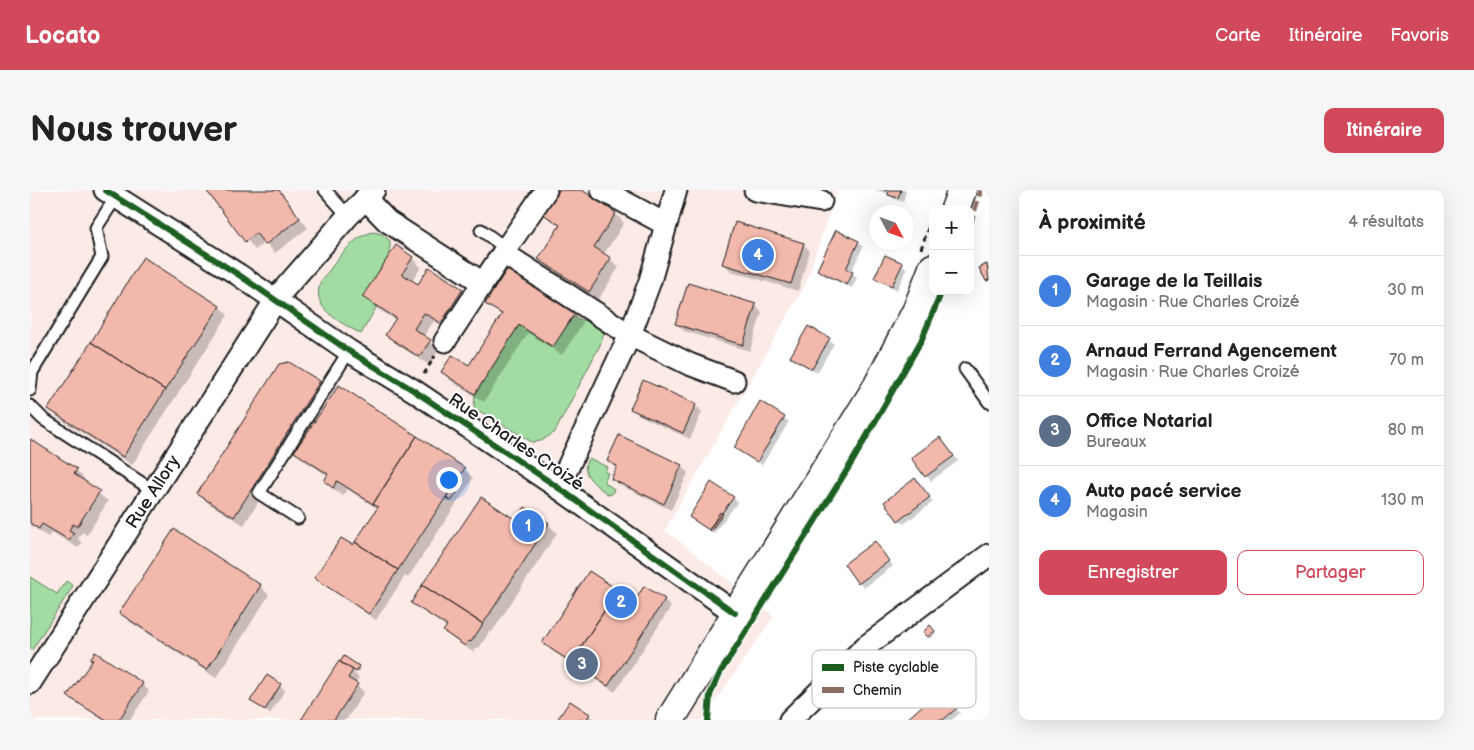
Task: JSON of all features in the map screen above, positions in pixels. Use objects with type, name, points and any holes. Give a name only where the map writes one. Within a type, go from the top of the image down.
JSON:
[{"type":"street","points":[[445,341],[546,190]]},
{"type":"street","points":[[602,190],[664,224]]},
{"type":"street","points":[[558,488],[630,335],[650,281],[664,224],[676,190]]},
{"type":"street","points":[[755,190],[821,201]]},
{"type":"street","points":[[956,205],[962,190]]},
{"type":"street","name":"Rue Charles Croizé","points":[[110,194],[239,275],[349,351],[413,390],[558,488],[735,613]]},
{"type":"street","name":"Rue Allory","points":[[30,683],[275,301],[369,194]]},
{"type":"street","points":[[369,194],[387,221],[484,283]]},
{"type":"street","points":[[505,251],[630,335],[689,364],[734,380]]},
{"type":"street","points":[[670,720],[735,613],[878,387],[917,310],[929,278]]},
{"type":"street","points":[[862,650],[989,555]]},
{"type":"street","points":[[790,720],[812,699]]},
{"type":"lane","points":[[325,190],[348,216]]},
{"type":"lane","points":[[30,390],[32,372],[102,257],[96,228],[110,194]]},
{"type":"lane","points":[[481,230],[505,251]]},
{"type":"lane","points":[[298,518],[259,493],[349,351]]},
{"type":"lane","points":[[965,369],[989,402]]},
{"type":"lane","points":[[30,406],[42,419],[154,491]]},
{"type":"path","points":[[413,390],[445,341]]},
{"type":"shaded area","points":[[30,190],[837,190],[805,285],[665,530],[774,616],[702,720],[30,720]]},
{"type":"green space","points":[[373,232],[382,234],[390,241],[390,247],[377,306],[361,334],[336,319],[323,307],[318,291],[321,281],[350,245],[357,239]]},
{"type":"green space","points":[[573,317],[597,325],[604,333],[600,345],[555,432],[541,441],[532,442],[474,408],[475,394],[519,325],[552,347]]},
{"type":"green space","points":[[589,458],[607,467],[605,472],[608,473],[604,482],[614,489],[612,494],[609,495],[590,479],[586,469]]},
{"type":"green space","points":[[30,577],[57,594],[66,581],[73,586],[32,650],[30,649]]},
{"type":"building","points":[[206,190],[279,190],[300,218],[265,245],[256,233],[245,242]]},
{"type":"building","points":[[559,190],[582,190],[616,213],[594,247],[611,258],[589,292],[538,259],[560,225],[543,214]]},
{"type":"building","points":[[884,190],[901,190],[898,198],[888,195],[889,191]]},
{"type":"building","points":[[735,222],[804,243],[791,284],[722,264]]},
{"type":"building","points":[[836,230],[859,241],[846,269],[853,272],[847,285],[817,270]]},
{"type":"building","points":[[396,245],[413,257],[402,274],[418,284],[429,267],[463,289],[441,323],[424,313],[414,329],[431,340],[419,357],[385,335],[396,318],[362,297]]},
{"type":"building","points":[[885,255],[903,263],[892,286],[874,278]]},
{"type":"building","points":[[143,257],[220,306],[165,390],[91,342]]},
{"type":"building","points":[[987,264],[989,280],[986,281],[979,268]]},
{"type":"building","points":[[507,269],[575,313],[553,347],[519,325],[475,394],[441,372],[452,355],[469,365],[502,314],[485,304]]},
{"type":"building","points":[[688,283],[756,304],[743,345],[675,324]]},
{"type":"building","points":[[808,326],[830,338],[812,369],[790,357]]},
{"type":"building","points":[[91,342],[165,390],[123,457],[48,409]]},
{"type":"building","points":[[289,362],[320,381],[234,517],[197,494],[279,364]]},
{"type":"building","points":[[643,380],[696,404],[683,433],[630,409]]},
{"type":"building","points":[[339,385],[417,436],[373,504],[337,481],[333,488],[324,481],[328,474],[294,452]]},
{"type":"building","points":[[760,401],[785,417],[757,462],[734,448]]},
{"type":"building","points":[[619,435],[682,465],[664,504],[611,479],[617,466],[607,461]]},
{"type":"building","points":[[417,436],[465,468],[398,570],[355,542],[378,507],[373,504]]},
{"type":"building","points":[[940,437],[954,456],[925,477],[911,458]]},
{"type":"building","points":[[30,439],[77,469],[74,474],[100,491],[77,527],[73,524],[69,530],[74,533],[69,540],[42,524],[39,529],[30,523]]},
{"type":"building","points":[[915,478],[930,497],[898,521],[884,502]]},
{"type":"building","points":[[711,482],[734,497],[709,530],[689,517]]},
{"type":"building","points":[[451,489],[457,493],[451,501],[446,498]]},
{"type":"building","points":[[481,497],[516,520],[525,507],[549,523],[483,624],[422,585]]},
{"type":"building","points":[[720,512],[723,514],[711,531],[709,530]]},
{"type":"building","points":[[174,529],[261,585],[207,670],[119,613]]},
{"type":"building","points":[[341,538],[353,545],[355,542],[398,570],[369,614],[314,578]]},
{"type":"building","points":[[875,541],[889,561],[858,584],[844,564]]},
{"type":"building","points":[[589,571],[618,590],[571,662],[542,643]]},
{"type":"building","points":[[422,585],[483,624],[471,642],[468,641],[465,646],[443,631],[447,626],[411,603]]},
{"type":"building","points":[[644,586],[665,599],[608,686],[571,662],[616,593],[633,604]]},
{"type":"building","points":[[930,625],[935,631],[928,637],[923,632]]},
{"type":"building","points":[[95,652],[143,683],[119,720],[105,720],[67,696],[93,660],[90,659]]},
{"type":"building","points":[[344,656],[359,666],[356,672],[340,662]]},
{"type":"building","points":[[339,661],[353,670],[348,678],[358,684],[334,720],[301,720]]},
{"type":"building","points":[[267,675],[281,684],[265,710],[250,701]]},
{"type":"building","points":[[570,701],[590,714],[586,720],[557,720]]},
{"type":"building","points":[[920,708],[957,708],[943,720],[906,720]]},
{"type":"marked path","points":[[974,212],[981,190]]},
{"type":"cycle path","points":[[105,190],[239,275],[349,351],[413,390],[553,484],[735,613]]},
{"type":"cycle path","points":[[708,720],[710,695],[720,673],[852,462],[921,341],[940,295]]},
{"type":"place","name":"Auto pacé service","points":[[758,255]]},
{"type":"place","name":"Garage de la Teillais","points":[[528,526]]},
{"type":"place","name":"Arnaud Ferrand Agencement","points":[[621,602]]},
{"type":"place","name":"Office Notarial","points":[[582,664]]}]
